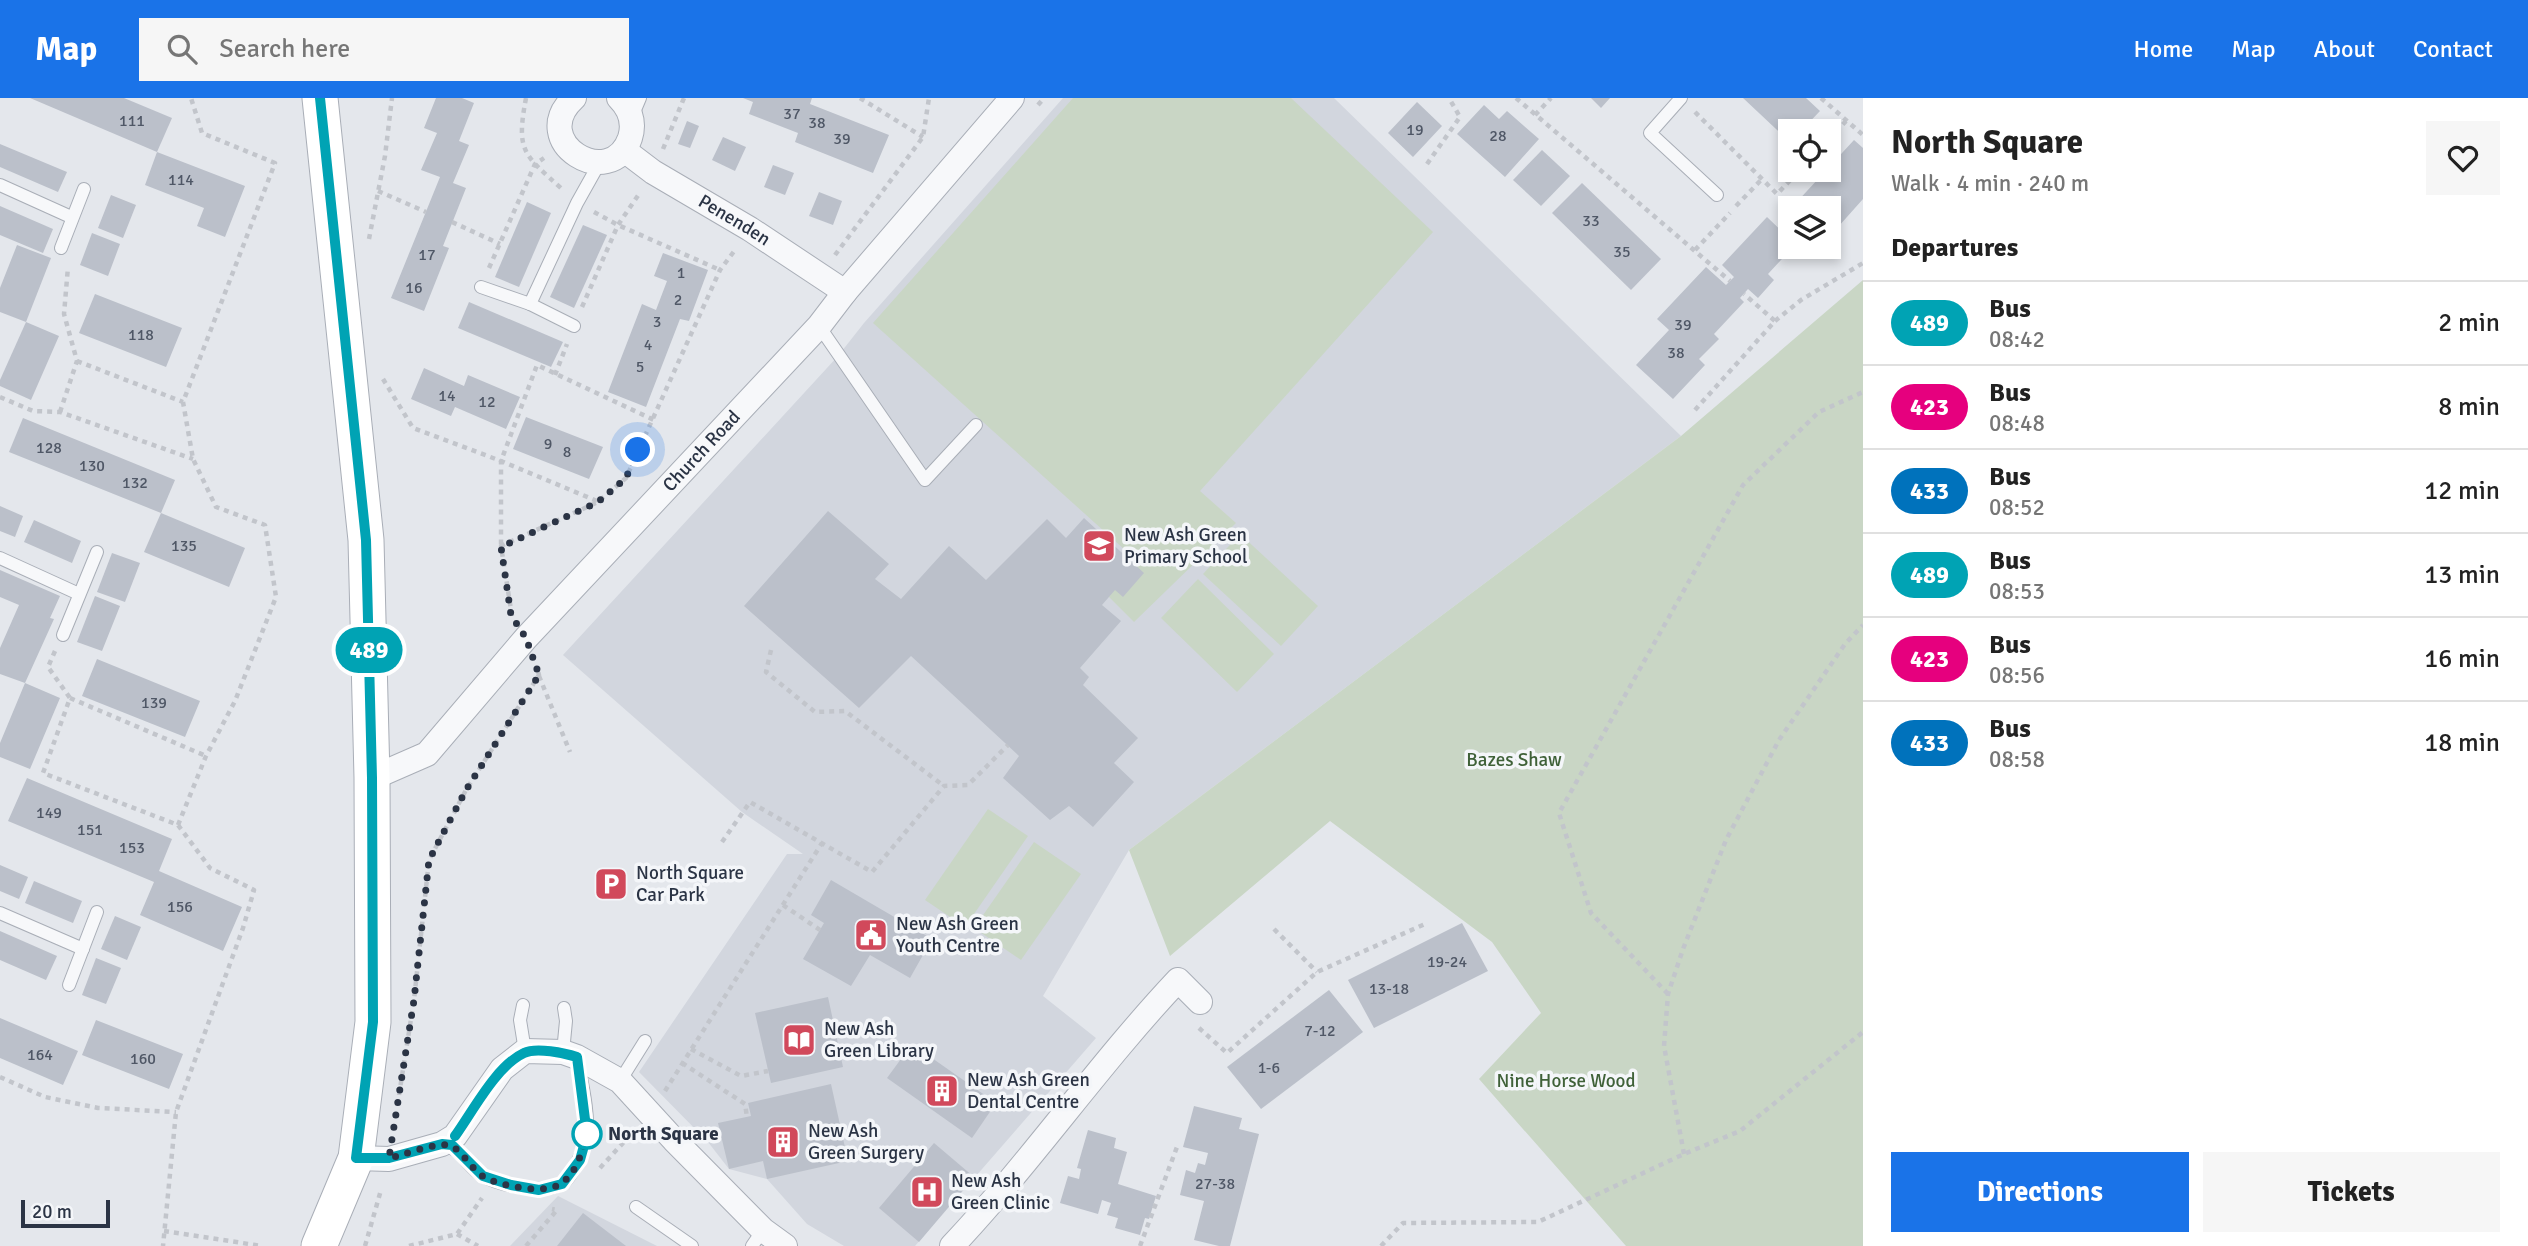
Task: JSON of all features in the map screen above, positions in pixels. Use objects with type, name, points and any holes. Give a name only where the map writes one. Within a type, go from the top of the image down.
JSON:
[{"type":"street","points":[[319,1246],[373,1158],[372,778],[366,540],[320,98]]},
{"type":"street","points":[[574,98],[560,121],[561,134],[565,146],[587,161],[600,162],[614,158],[624,150],[632,130],[630,104]]},
{"type":"street","name":"Church Road","points":[[372,778],[427,754],[526,638],[819,326],[845,292],[1012,98]]},
{"type":"street","name":"Penenden","points":[[624,150],[653,173],[750,229],[845,292]]},
{"type":"street","points":[[952,1246],[981,1224],[1144,1016],[1178,980],[1200,1002]]},
{"type":"street","points":[[373,1158],[442,1144],[455,1136],[502,1069],[525,1051],[570,1055],[620,1081],[654,1107],[757,1238],[785,1246]]},
{"type":"lane","points":[[1681,98],[1650,133],[1717,195]]},
{"type":"lane","points":[[530,304],[577,203],[600,162]]},
{"type":"lane","points":[[0,185],[71,217]]},
{"type":"lane","points":[[61,248],[84,189]]},
{"type":"lane","points":[[481,287],[530,304],[574,326]]},
{"type":"lane","points":[[819,326],[925,480],[976,425]]},
{"type":"lane","points":[[62,635],[97,552]]},
{"type":"lane","points":[[0,558],[79,594]]},
{"type":"lane","points":[[69,985],[97,912]]},
{"type":"lane","points":[[0,913],[83,949]]},
{"type":"lane","points":[[523,1005],[520,1020],[525,1051]]},
{"type":"lane","points":[[442,1144],[452,1145],[483,1176],[539,1190],[562,1184],[580,1160],[587,1135],[570,1055],[564,1008]]},
{"type":"lane","points":[[620,1081],[645,1041]]},
{"type":"lane","points":[[636,1207],[692,1246]]},
{"type":"path","points":[[178,825],[206,756],[235,701],[276,597],[265,525],[216,507],[193,459],[183,402],[275,163],[202,133],[191,98]]},
{"type":"path","points":[[368,243],[385,156],[392,98]]},
{"type":"path","points":[[555,375],[618,225],[653,173],[684,98]]},
{"type":"path","points":[[860,98],[923,137]]},
{"type":"path","points":[[820,275],[923,137],[929,98]]},
{"type":"path","points":[[1427,164],[1460,117],[1449,98]]},
{"type":"path","points":[[1516,98],[1730,281]]},
{"type":"path","points":[[1535,115],[1551,98]]},
{"type":"path","points":[[1681,98],[1777,194],[1788,182]]},
{"type":"path","points":[[1821,98],[1863,135]]},
{"type":"path","points":[[1841,126],[1846,121]]},
{"type":"path","points":[[481,287],[535,164],[565,146]]},
{"type":"path","points":[[378,191],[426,212]]},
{"type":"path","points":[[452,222],[500,244]]},
{"type":"path","points":[[501,547],[598,502],[626,478],[720,270],[750,229]]},
{"type":"path","points":[[60,412],[77,361],[64,314],[65,283],[70,256],[61,248]]},
{"type":"path","points":[[1695,410],[1774,321],[1801,300],[1863,263]]},
{"type":"path","points":[[1744,294],[1774,321]]},
{"type":"path","points":[[77,361],[183,402]]},
{"type":"path","points":[[570,752],[526,638],[511,615],[501,547],[502,461],[537,365],[654,420]]},
{"type":"path","points":[[381,376],[413,428],[502,461],[598,502]]},
{"type":"path","points":[[1668,994],[1591,913],[1559,813],[1743,485],[1819,412],[1863,392]]},
{"type":"path","points":[[0,397],[33,411],[60,412],[193,459]]},
{"type":"path","points":[[1684,1154],[1664,1046],[1668,994],[1683,949],[1726,840],[1779,740],[1845,644],[1863,625]]},
{"type":"path","points":[[62,635],[48,667],[70,698],[206,756]]},
{"type":"path","points":[[771,650],[766,672],[814,712],[845,711],[944,786],[968,785],[1007,745]]},
{"type":"path","points":[[398,1106],[414,1000],[429,860],[466,790],[539,675]]},
{"type":"path","points":[[70,698],[43,773],[178,825],[210,868],[254,890],[243,928],[176,1112],[163,1246]]},
{"type":"path","points":[[722,842],[750,802],[872,872],[944,786]]},
{"type":"path","points":[[597,1171],[654,1107],[822,843]]},
{"type":"path","points":[[783,905],[820,930]]},
{"type":"path","points":[[1163,996],[1227,1053],[1317,972],[1424,924]]},
{"type":"path","points":[[1274,929],[1317,972]]},
{"type":"path","points":[[1381,1246],[1403,1223],[1538,1222],[1740,1131],[1863,1032]]},
{"type":"path","points":[[691,1049],[741,1076],[768,1071]]},
{"type":"path","points":[[682,1063],[744,1104],[747,1117]]},
{"type":"path","points":[[0,1077],[46,1097],[98,1108],[176,1112]]},
{"type":"path","points":[[1140,1246],[1177,1147]]},
{"type":"path","points":[[365,1246],[373,1158]]},
{"type":"path","points":[[409,1246],[457,1234],[486,1192]]},
{"type":"path","points":[[526,1246],[565,1202]]},
{"type":"path","points":[[545,1207],[557,1210]]},
{"type":"path","points":[[164,1231],[262,1246]]},
{"type":"path","points":[[457,1234],[478,1246]]},
{"type":"shaded area","name":"New Ash Green Primary School","points":[[1063,98],[1334,98],[1681,436],[1129,850],[1043,996],[1096,1038],[915,1246],[844,1246],[807,1224],[767,1179],[729,1169],[708,1142],[639,1072],[787,854],[803,854],[742,812],[563,655],[838,356]]},
{"type":"shaded area","points":[[558,1196],[657,1246],[510,1246]]},
{"type":"green space","points":[[1073,98],[1291,98],[1433,232],[1200,491],[1236,523],[1134,622],[1107,595],[1135,559],[873,323]]},
{"type":"green space","points":[[1863,280],[1863,1246],[1626,1246],[1479,1079],[1541,1013],[1492,942],[1330,821],[1170,956],[1129,850],[1681,436]]},
{"type":"green space","points":[[1240,534],[1318,606],[1281,646],[1203,574]]},
{"type":"green space","points":[[1198,579],[1274,654],[1237,692],[1161,618]]},
{"type":"green space","points":[[988,809],[1028,836],[965,927],[925,900]]},
{"type":"green space","points":[[1034,842],[1081,874],[1021,960],[974,928]]},
{"type":"building","points":[[30,98],[124,98],[172,118],[157,152]]},
{"type":"building","points":[[436,98],[462,98],[474,103],[459,141],[469,145],[453,183],[466,188],[443,246],[449,248],[424,311],[391,298],[440,177],[421,170],[437,133],[424,128]]},
{"type":"building","points":[[743,98],[812,98],[810,104],[889,135],[873,173],[795,142],[798,133],[749,114],[753,102]]},
{"type":"building","points":[[1591,98],[1610,98],[1601,108]]},
{"type":"building","points":[[1743,98],[1806,98],[1820,111],[1812,119],[1778,119],[1778,131]]},
{"type":"building","points":[[1417,102],[1442,126],[1413,157],[1388,133]]},
{"type":"building","points":[[1484,105],[1499,119],[1507,111],[1539,139],[1505,177],[1457,134]]},
{"type":"building","points":[[687,121],[699,126],[690,148],[678,144]]},
{"type":"building","points":[[723,137],[746,147],[735,171],[712,160]]},
{"type":"building","points":[[1854,140],[1863,148],[1863,199],[1841,224],[1841,196],[1802,196],[1815,182],[1841,182],[1841,154]]},
{"type":"building","points":[[0,144],[67,172],[58,192],[0,167]]},
{"type":"building","points":[[1542,150],[1570,176],[1541,206],[1513,180]]},
{"type":"building","points":[[157,152],[245,186],[225,237],[197,226],[204,208],[145,185]]},
{"type":"building","points":[[773,165],[794,173],[785,195],[764,187]]},
{"type":"building","points":[[1582,183],[1661,259],[1631,290],[1552,213]]},
{"type":"building","points":[[819,192],[842,201],[833,225],[809,216]]},
{"type":"building","points":[[111,195],[136,205],[123,238],[98,228]]},
{"type":"building","points":[[527,202],[551,213],[519,287],[495,277]]},
{"type":"building","points":[[0,206],[53,229],[43,253],[0,235]]},
{"type":"building","points":[[1767,217],[1778,228],[1778,259],[1782,259],[1768,274],[1774,280],[1758,298],[1748,289],[1740,298],[1744,302],[1714,334],[1719,339],[1699,359],[1705,365],[1673,399],[1636,365],[1669,330],[1657,319],[1706,267],[1726,285],[1734,277],[1722,265]]},
{"type":"building","points":[[583,225],[607,235],[574,308],[550,297]]},
{"type":"building","points":[[92,233],[120,244],[108,276],[80,265]]},
{"type":"building","points":[[17,245],[51,258],[26,322],[0,312],[0,288]]},
{"type":"building","points":[[663,253],[708,270],[689,321],[680,319],[646,407],[608,392],[642,304],[656,310],[667,281],[654,276]]},
{"type":"building","points":[[95,294],[182,328],[166,367],[79,333]]},
{"type":"building","points":[[469,302],[563,342],[551,367],[458,328]]},
{"type":"building","points":[[26,322],[59,336],[31,400],[0,386],[0,380]]},
{"type":"building","points":[[424,368],[464,386],[468,375],[520,397],[506,429],[455,407],[451,416],[411,399]]},
{"type":"building","points":[[526,417],[603,447],[589,479],[513,449]]},
{"type":"building","points":[[23,418],[175,480],[161,513],[9,452]]},
{"type":"building","points":[[0,506],[23,516],[15,537],[0,531]]},
{"type":"building","points":[[828,511],[889,564],[875,579],[901,599],[949,546],[986,580],[1047,519],[1066,538],[1084,518],[1144,573],[1123,597],[1115,590],[1102,605],[1121,621],[1080,668],[1089,677],[1083,685],[1138,738],[1114,763],[1134,782],[1093,827],[1069,806],[1050,820],[1003,778],[1019,756],[911,656],[859,708],[744,606]]},
{"type":"building","points":[[161,513],[245,548],[229,587],[144,552]]},
{"type":"building","points":[[34,520],[81,541],[72,563],[24,542]]},
{"type":"building","points":[[112,553],[140,563],[125,602],[97,592]]},
{"type":"building","points":[[0,570],[60,596],[50,618],[54,619],[25,683],[0,674],[0,648],[19,605],[0,597]]},
{"type":"building","points":[[95,596],[120,606],[102,651],[77,642]]},
{"type":"building","points":[[97,659],[200,701],[185,737],[82,696]]},
{"type":"building","points":[[25,683],[60,698],[30,769],[0,757],[0,743]]},
{"type":"building","points":[[27,778],[172,839],[159,871],[242,907],[223,951],[140,915],[154,882],[8,821]]},
{"type":"building","points":[[0,865],[28,877],[19,899],[0,891]]},
{"type":"building","name":"New Ash Green Youth Centre","points":[[831,880],[932,939],[910,978],[870,955],[851,986],[803,959],[824,923],[811,915]]},
{"type":"building","points":[[34,881],[82,901],[73,923],[25,903]]},
{"type":"building","points":[[115,916],[141,927],[127,960],[101,949]]},
{"type":"building","points":[[1462,923],[1488,971],[1374,1028],[1348,980]]},
{"type":"building","points":[[0,931],[57,956],[46,980],[0,960]]},
{"type":"building","points":[[96,958],[121,968],[106,1004],[82,995]]},
{"type":"building","points":[[1329,990],[1363,1032],[1261,1109],[1227,1067]]},
{"type":"building","name":"New Ash Green Library","points":[[828,997],[843,1067],[771,1083],[755,1013]]},
{"type":"building","points":[[0,1018],[78,1051],[63,1085],[0,1058]]},
{"type":"building","points":[[96,1020],[183,1054],[169,1089],[82,1055]]},
{"type":"building","name":"New Ash Green Dental Centre","points":[[912,1044],[996,1103],[972,1138],[887,1078]]},
{"type":"building","name":"New Ash Green Surgery","points":[[831,1084],[848,1161],[767,1179],[763,1161],[729,1169],[718,1123],[751,1116],[748,1103]]},
{"type":"building","points":[[1194,1106],[1242,1118],[1239,1129],[1259,1134],[1230,1246],[1194,1240],[1204,1201],[1180,1195],[1186,1170],[1195,1173],[1198,1163],[1205,1165],[1208,1153],[1183,1147]]},
{"type":"building","points":[[1088,1130],[1116,1138],[1114,1148],[1127,1152],[1118,1184],[1156,1196],[1149,1219],[1145,1218],[1140,1235],[1115,1228],[1118,1218],[1107,1215],[1111,1203],[1102,1200],[1098,1214],[1060,1203],[1068,1176],[1079,1179],[1081,1169],[1077,1168]]},
{"type":"building","name":"New Ash Green Clinic","points":[[934,1143],[974,1177],[919,1242],[879,1208]]},
{"type":"building","points":[[583,1213],[626,1246],[557,1246]]},
{"type":"bus line","name":"489","points":[[320,98],[366,540],[372,778],[373,1022],[356,1158],[389,1158],[442,1144],[452,1145],[483,1176],[539,1190],[562,1184],[580,1160],[587,1135],[577,1057],[563,1052],[525,1051],[502,1069],[455,1136]]},
{"type":"place","name":"New Ash Green Primary School","points":[[1099,546]]},
{"type":"place","name":"North Square Car Park","points":[[611,884]]},
{"type":"place","name":"New Ash Green Youth Centre","points":[[871,935]]},
{"type":"place","name":"New Ash Green Library","points":[[799,1040]]},
{"type":"place","name":"New Ash Green Dental Centre","points":[[942,1091]]},
{"type":"place","name":"North Square","points":[[587,1134]]},
{"type":"place","name":"New Ash Green Surgery","points":[[783,1142]]},
{"type":"place","name":"New Ash Green Clinic","points":[[927,1192]]},
{"type":"route","points":[[587,1134],[580,1160],[562,1184],[539,1190],[483,1176],[452,1145],[442,1144],[389,1158],[414,1000],[429,860],[466,790],[539,675],[526,638],[511,615],[501,547],[598,502],[626,478],[638,450]]},
{"type":"park label","name":"Bazes Shaw","points":[[1514,760]]},
{"type":"park label","name":"Nine Horse Wood","points":[[1566,1081]]}]
